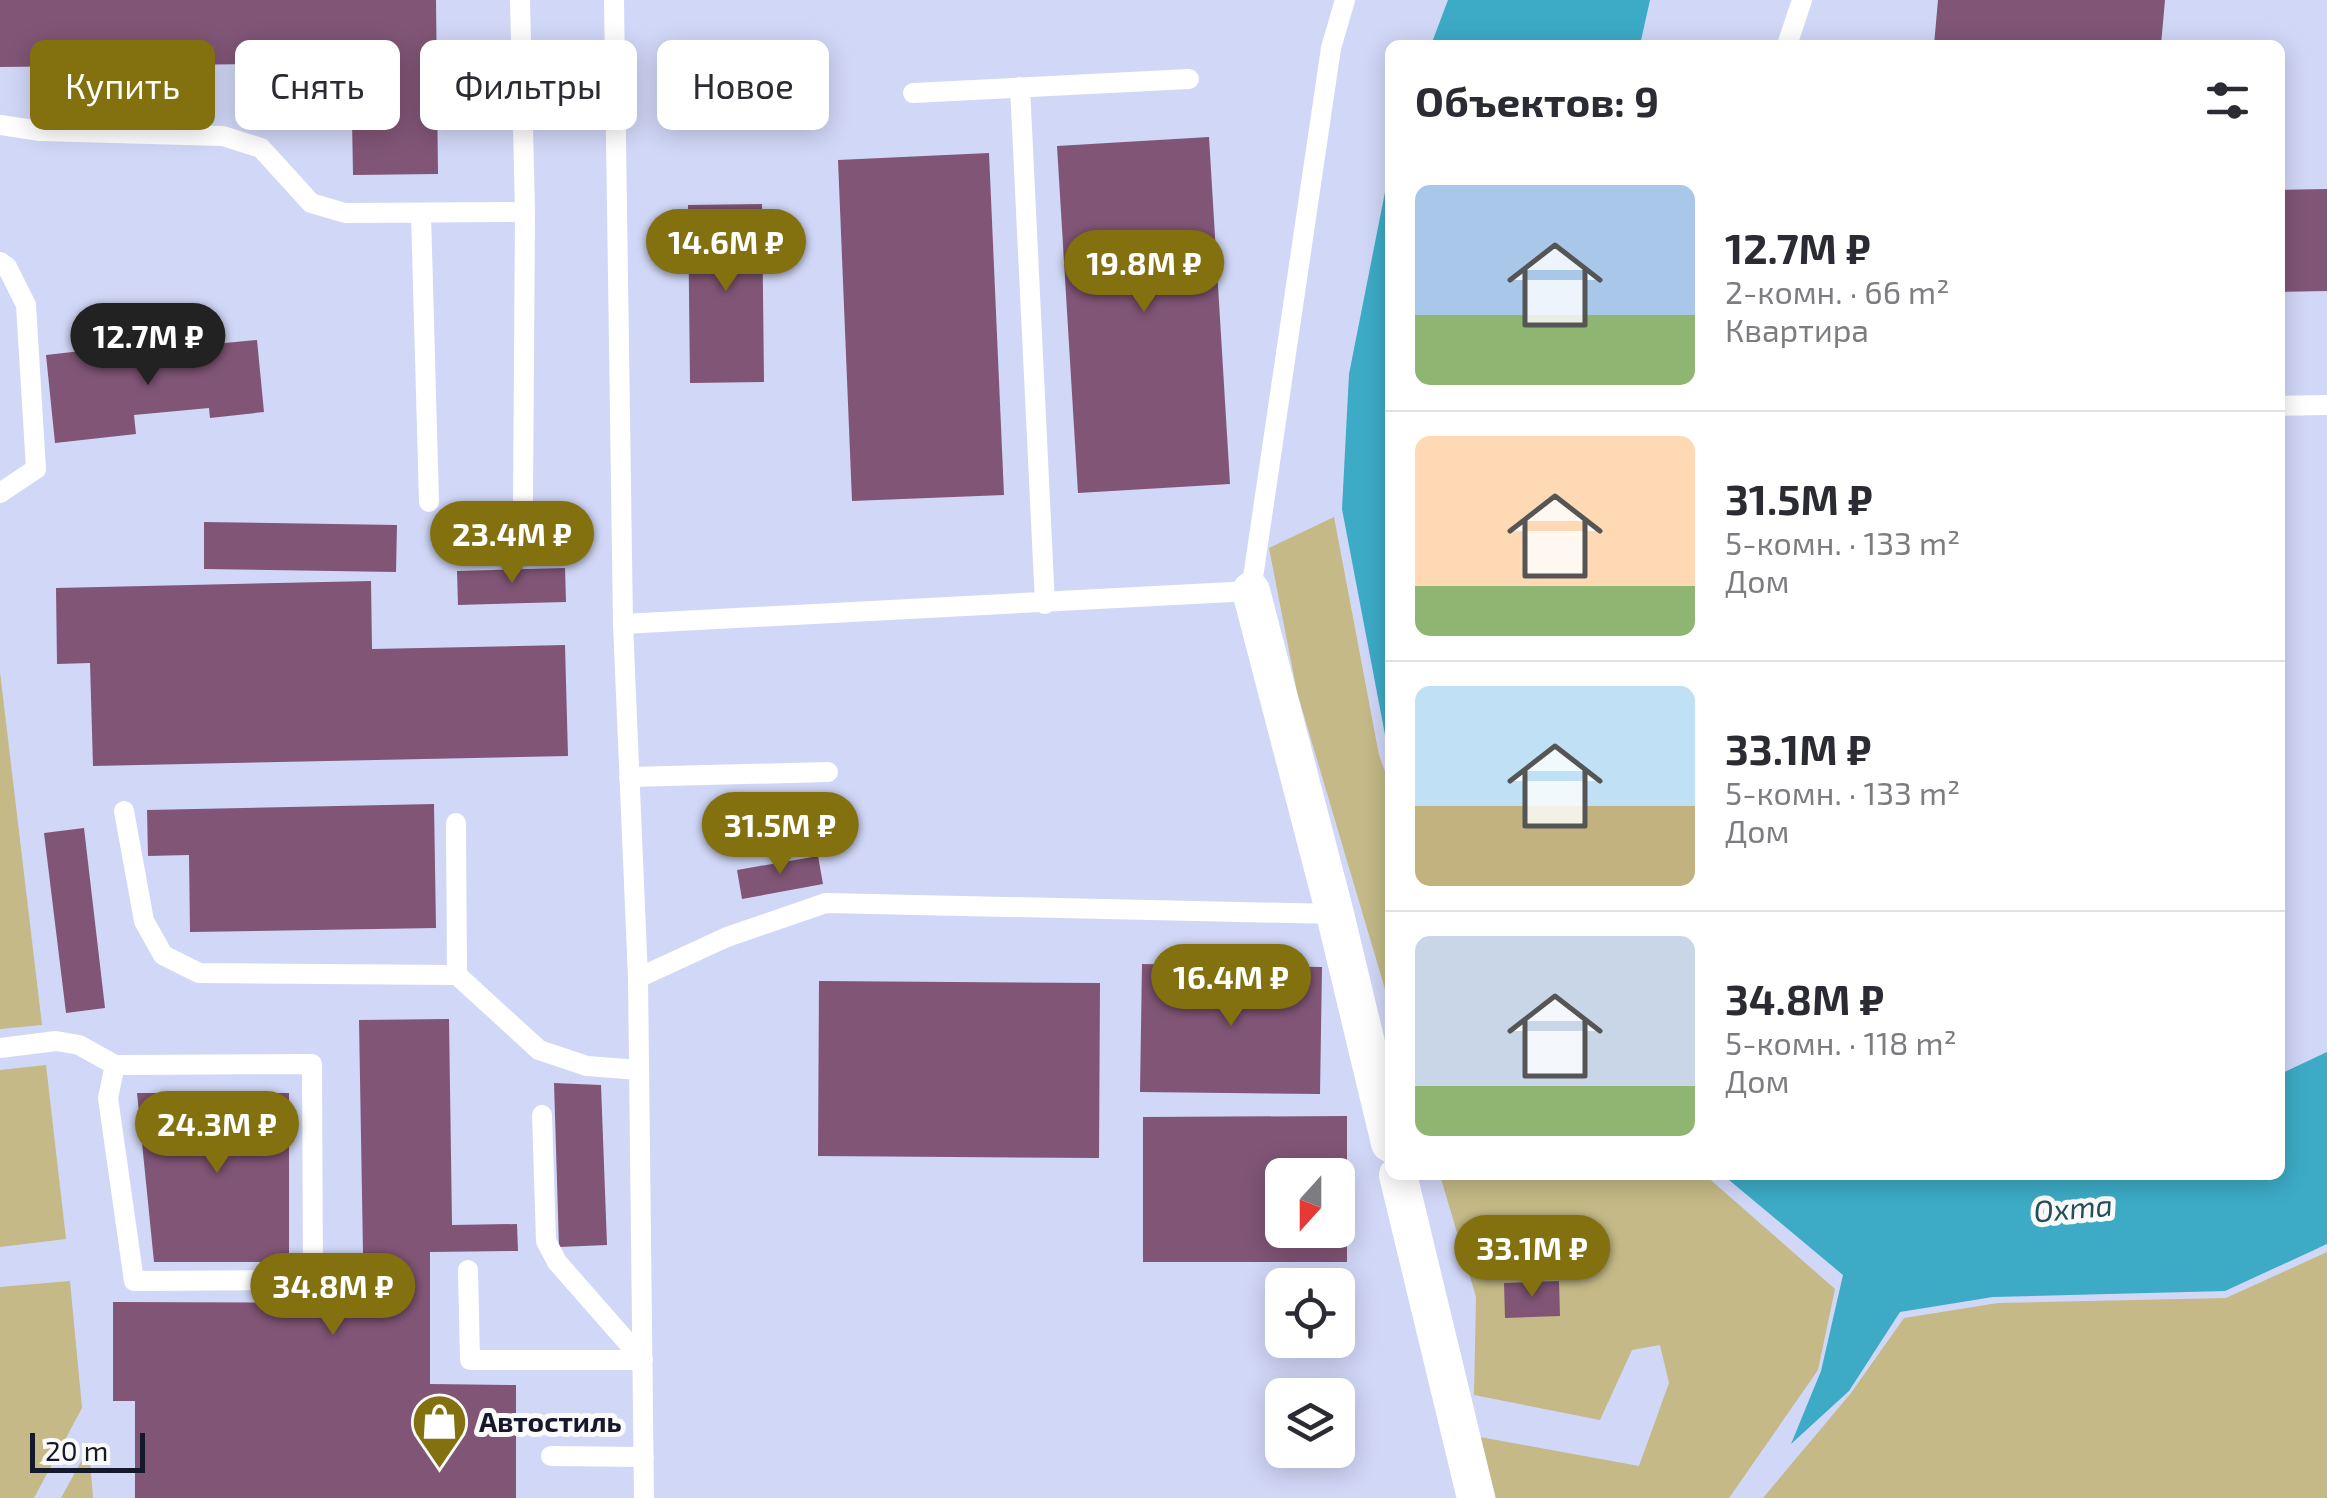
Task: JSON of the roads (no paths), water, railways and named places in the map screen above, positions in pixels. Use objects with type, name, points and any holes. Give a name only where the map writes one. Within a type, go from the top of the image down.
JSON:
[{"type":"street","points":[[1251,591],[1385,1121]]},
{"type":"street","points":[[1399,1180],[1476,1498]]},
{"type":"lane","points":[[520,0],[525,212],[523,502]]},
{"type":"lane","points":[[614,0],[623,624],[638,978],[644,1498]]},
{"type":"lane","points":[[623,624],[1251,591],[1331,48],[1344,0]]},
{"type":"lane","points":[[1789,40],[1802,0]]},
{"type":"lane","points":[[913,93],[1189,78]]},
{"type":"lane","points":[[1020,87],[1045,604]]},
{"type":"lane","points":[[0,125],[40,131],[223,136],[261,148],[311,203],[344,213],[525,212]]},
{"type":"lane","points":[[422,212],[429,502]]},
{"type":"lane","points":[[0,262],[7,267],[26,304],[36,469],[0,493]]},
{"type":"lane","points":[[2285,406],[2327,406]]},
{"type":"lane","points":[[630,777],[828,772]]},
{"type":"lane","points":[[124,811],[144,921],[163,955],[199,973],[456,975],[538,1050],[587,1066],[639,1070]]},
{"type":"lane","points":[[456,823],[456,975]]},
{"type":"lane","points":[[638,978],[727,937],[826,904],[1335,914]]},
{"type":"lane","points":[[0,1048],[56,1041],[79,1045],[115,1064],[312,1064],[313,1280],[134,1281],[108,1098],[115,1064]]},
{"type":"lane","points":[[542,1115],[546,1241],[558,1262],[643,1360]]},
{"type":"lane","points":[[468,1270],[470,1360],[643,1360]]},
{"type":"lane","points":[[551,1456],[644,1457]]},
{"type":"water","points":[[1448,0],[1650,0],[1641,40],[1433,40]]},
{"type":"water","points":[[1385,192],[1385,735],[1342,509],[1349,374]]},
{"type":"water","name":"Охта","points":[[2327,1052],[2327,1244],[2225,1291],[1993,1297],[1900,1312],[1849,1391],[1791,1444],[1821,1371],[1843,1275],[1729,1180],[2285,1180],[2285,1072]]},
{"type":"place","name":"Автостиль","points":[[440,1470]]}]
